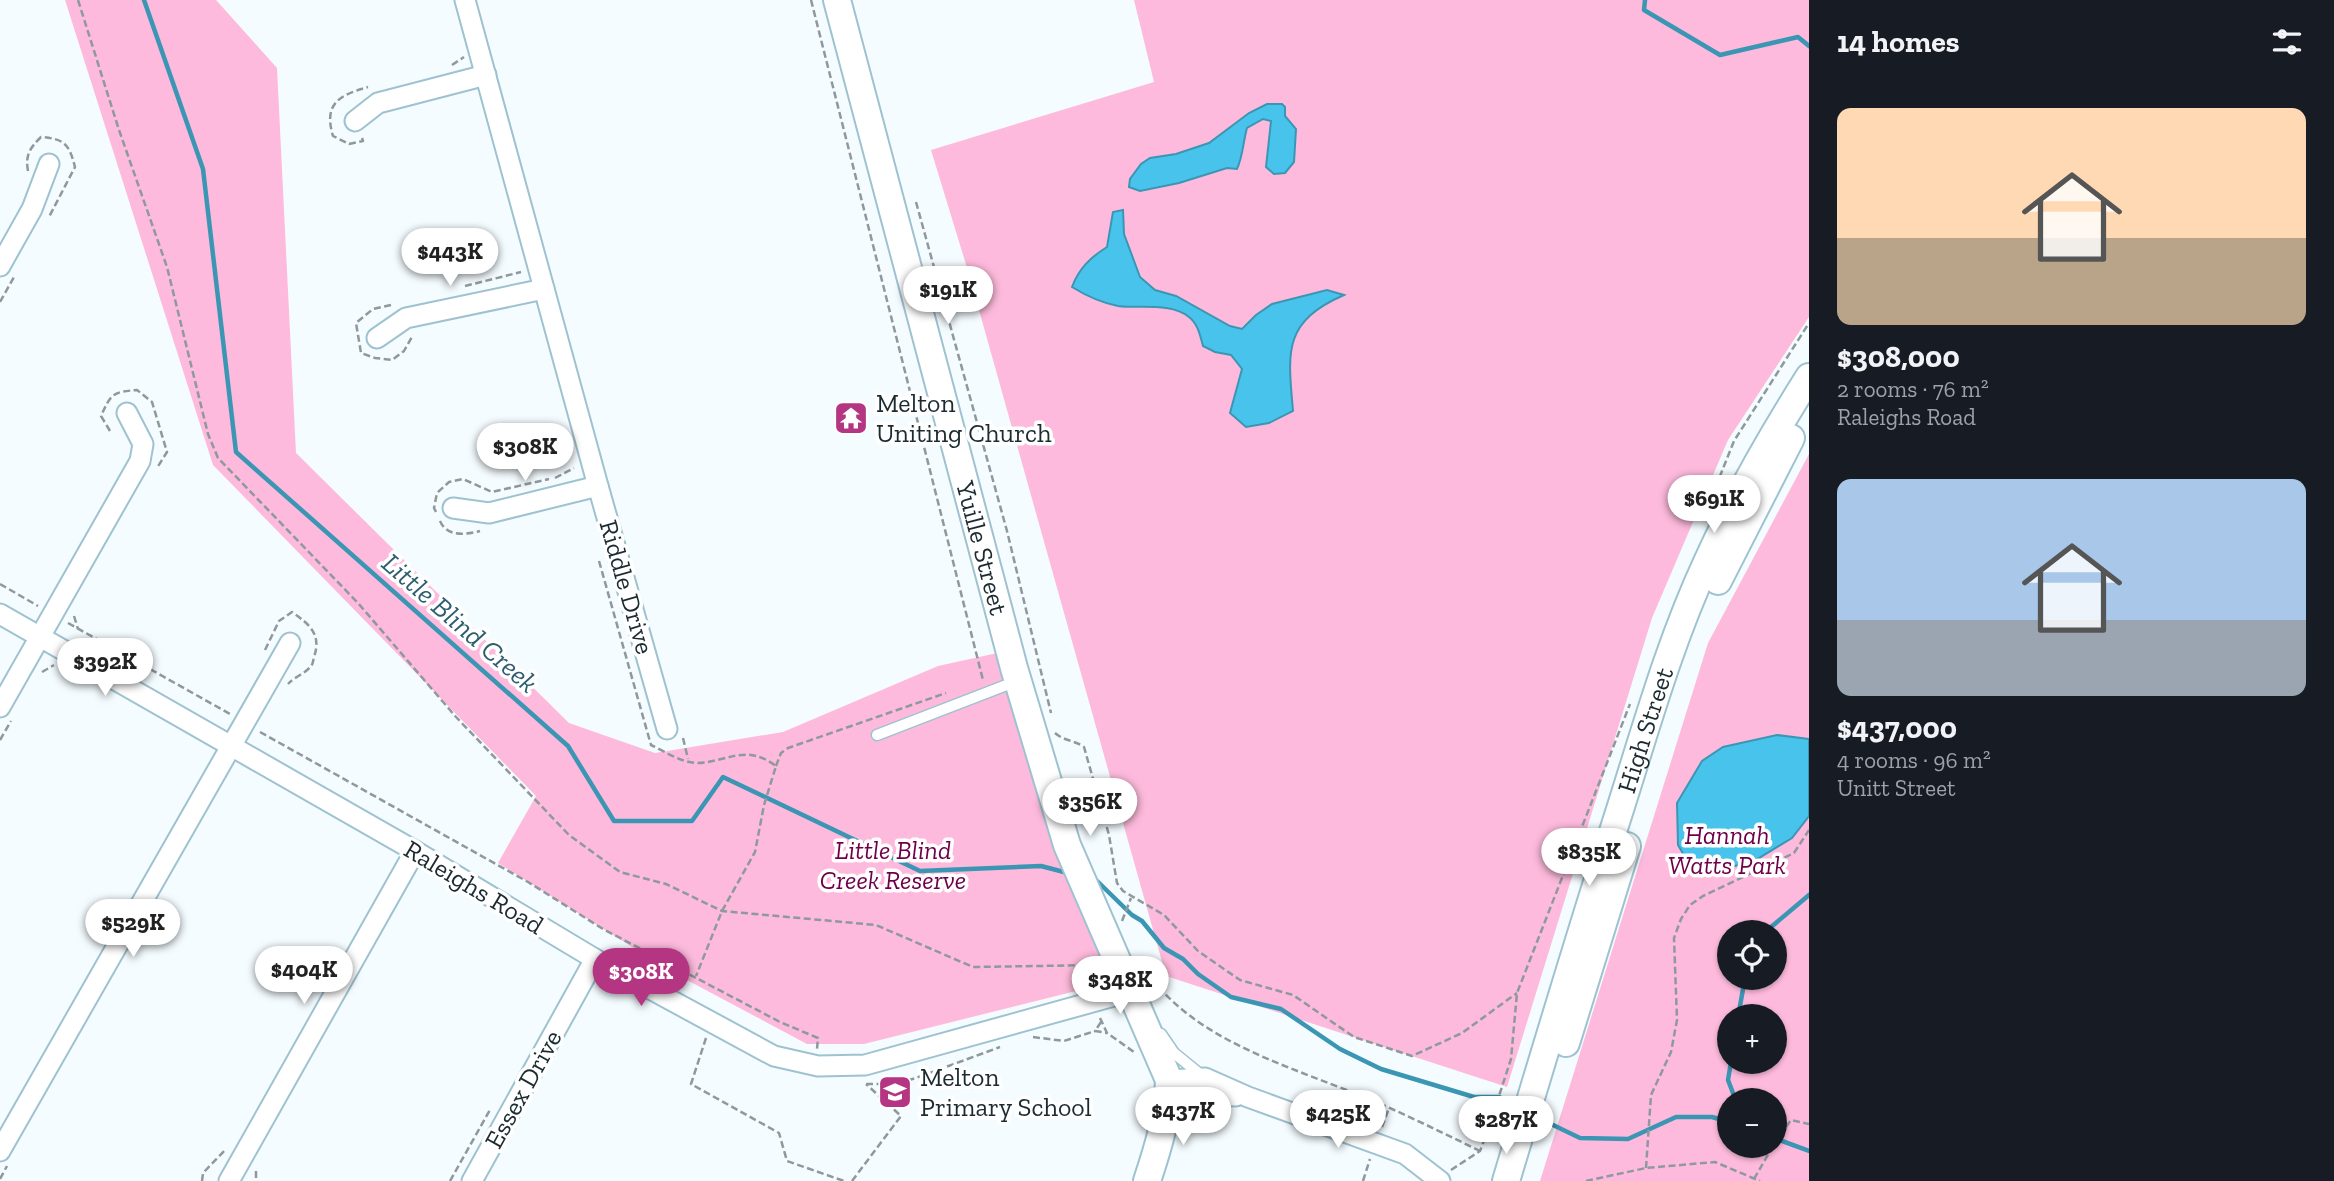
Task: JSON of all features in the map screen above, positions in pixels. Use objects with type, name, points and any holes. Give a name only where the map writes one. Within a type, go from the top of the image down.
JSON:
[{"type":"main road","name":"Yuille Street","points":[[837,0],[1018,681],[1067,845],[1136,981],[1146,1024],[1169,1090]]},
{"type":"main road","name":"High Street","points":[[1506,1181],[1575,950],[1670,653],[1706,564],[1732,511],[1809,377]]},
{"type":"main road","name":"High Street","points":[[1524,1181],[1668,716],[1691,651],[1723,570],[1793,435],[1809,410]]},
{"type":"main road","points":[[1147,1181],[1158,1148],[1169,1090]]},
{"type":"street","name":"Riddle Drive","points":[[465,0],[667,729]]},
{"type":"street","points":[[355,121],[377,103],[486,75]]},
{"type":"street","points":[[0,266],[33,209],[49,164]]},
{"type":"street","points":[[377,338],[407,318],[544,289]]},
{"type":"street","points":[[0,707],[141,461],[143,444],[127,413]]},
{"type":"street","points":[[453,508],[489,513],[598,486]]},
{"type":"street","name":"Raleighs Road","points":[[0,614],[35,645],[230,747],[415,850],[595,960],[774,1056],[818,1066],[865,1065],[1096,1001],[1136,981]]},
{"type":"street","points":[[0,1151],[289,643]]},
{"type":"street","points":[[229,1181],[415,850]]},
{"type":"street","name":"Essex Drive","points":[[472,1181],[595,960]]},
{"type":"street","points":[[1169,1090],[1205,1078],[1248,1097],[1405,1154],[1438,1180]]},
{"type":"street","points":[[1169,1090],[1248,1097]]},
{"type":"lane","points":[[877,735],[1018,681]]},
{"type":"lane","points":[[1146,1024],[1158,1030],[1174,1053],[1205,1078]]},
{"type":"path","points":[[78,0],[114,117],[167,267],[208,434],[218,458],[358,603],[456,717],[569,835],[620,872],[666,884],[722,911],[876,925],[973,967],[1110,965],[1222,1038],[1399,1112],[1480,1152]]},
{"type":"path","points":[[811,0],[983,680]]},
{"type":"path","points":[[916,202],[1007,531],[1053,721]]},
{"type":"path","points":[[0,584],[517,875],[603,929],[696,977],[722,911],[755,852],[764,805],[776,772]]},
{"type":"path","points":[[35,645],[54,665]]},
{"type":"path","points":[[776,766],[781,753],[788,748],[957,689]]},
{"type":"path","points":[[1055,732],[1063,740],[1084,747],[1109,835],[1117,883],[1132,897],[1164,915],[1198,951],[1240,980],[1293,995],[1354,1037],[1412,1056],[1462,1033],[1517,993]]},
{"type":"path","points":[[1646,1168],[1651,1095],[1671,1052],[1677,1020],[1674,937],[1681,919],[1690,905],[1703,896],[1794,853],[1809,830]]},
{"type":"path","points":[[1122,920],[1132,897]]},
{"type":"path","points":[[1096,1001],[1101,1023],[1107,1033],[1136,1053]]},
{"type":"path","points":[[1101,1023],[1095,1031],[1107,1033]]},
{"type":"path","points":[[1438,1180],[1480,1152],[1511,1059],[1515,1031]]},
{"type":"path","points":[[707,1037],[691,1084],[779,1133],[787,1161],[844,1181]]},
{"type":"path","points":[[852,1181],[901,1116],[866,1084]]},
{"type":"path","points":[[1787,1125],[1791,1120],[1809,1124]]},
{"type":"path","points":[[1754,1179],[1765,1158]]},
{"type":"path","points":[[1586,1181],[1646,1168],[1715,1162],[1760,1181]]},
{"type":"green space","name":"Little Blind Creek Reserve","points":[[65,0],[216,0],[277,68],[296,453],[569,723],[655,753],[783,732],[938,666],[1002,652],[1108,983],[864,1044],[807,1044],[672,972],[498,863],[536,796],[213,465]]},
{"type":"green space","points":[[1134,0],[1809,0],[1809,317],[1728,440],[1652,618],[1507,1087],[1166,976],[977,303],[971,292],[968,271],[931,150],[1154,82]]},
{"type":"green space","name":"Hannah Watts Park","points":[[1809,454],[1809,1181],[1540,1181],[1708,643]]},
{"type":"water","points":[[1267,104],[1282,104],[1285,107],[1285,116],[1296,129],[1294,162],[1285,173],[1274,174],[1266,167],[1271,121],[1263,119],[1247,128],[1237,169],[1227,168],[1179,183],[1140,191],[1129,187],[1130,179],[1141,164],[1150,158],[1176,154],[1209,143],[1249,113]]},
{"type":"water","points":[[1123,210],[1124,234],[1140,277],[1155,290],[1176,296],[1230,326],[1242,329],[1272,304],[1327,290],[1344,295],[1309,316],[1293,341],[1290,372],[1293,411],[1269,423],[1246,427],[1230,413],[1242,369],[1231,355],[1203,346],[1197,326],[1189,317],[1173,309],[1112,305],[1072,287],[1086,264],[1107,247],[1113,212]]},
{"type":"water","points":[[1777,735],[1809,739],[1809,816],[1792,838],[1754,861],[1696,876],[1678,845],[1677,803],[1702,761],[1723,747]]},
{"type":"waterway","name":"Little Blind Creek","points":[[144,0],[203,169],[236,452],[568,746],[614,821],[692,821],[723,777],[920,871],[1041,866],[1064,872]]},
{"type":"waterway","points":[[1645,0],[1644,10],[1720,55],[1798,37],[1809,46]]},
{"type":"waterway","name":"Little Blind Creek","points":[[1096,880],[1132,915],[1142,921],[1164,948],[1183,959],[1198,974],[1231,997],[1281,1009],[1340,1049],[1381,1069],[1474,1097],[1499,1097],[1514,1104]]},
{"type":"waterway","points":[[1779,920],[1809,895]]},
{"type":"waterway","points":[[1740,1004],[1743,990]]},
{"type":"waterway","points":[[1729,1074],[1731,1088]]},
{"type":"waterway","name":"Little Blind Creek","points":[[1553,1125],[1580,1138],[1628,1139],[1676,1117],[1717,1118]]},
{"type":"waterway","points":[[1787,1143],[1809,1151]]},
{"type":"place","name":"Melton Uniting Church","points":[[851,418]]},
{"type":"place","name":"Melton Primary School","points":[[895,1092]]}]
